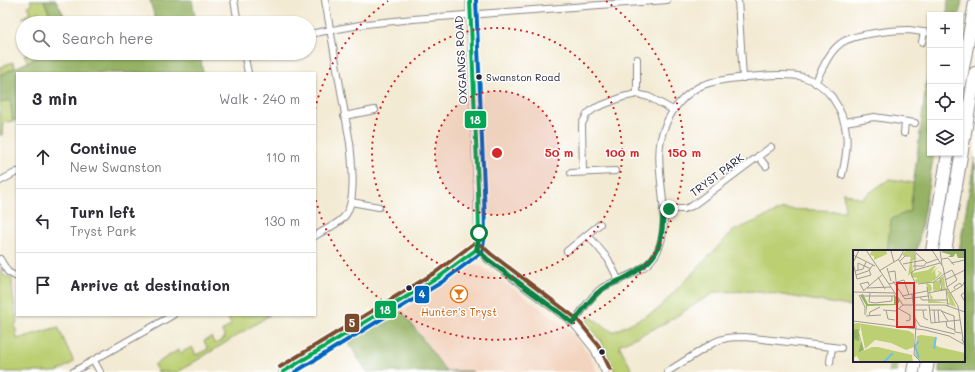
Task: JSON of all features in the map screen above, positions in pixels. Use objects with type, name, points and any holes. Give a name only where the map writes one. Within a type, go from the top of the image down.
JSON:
[{"type":"highway","points":[[963,68],[975,3]]},
{"type":"highway","points":[[945,250],[975,73]]},
{"type":"highway","points":[[932,250],[948,156]]},
{"type":"highway","points":[[913,372],[915,362]]},
{"type":"highway","points":[[926,372],[928,362]]},
{"type":"main road","name":"OXGANGS ROAD","points":[[470,0],[478,175],[479,235],[477,249]]},
{"type":"main road","points":[[283,372],[439,277],[477,249]]},
{"type":"street","points":[[234,0],[237,16]]},
{"type":"street","points":[[316,235],[344,217],[351,202],[352,186],[351,159],[325,0]]},
{"type":"street","points":[[316,33],[374,23],[602,3],[667,0]]},
{"type":"street","points":[[738,0],[743,78]]},
{"type":"street","points":[[815,83],[832,52],[840,43],[851,38],[890,31],[908,30],[927,33],[922,42]]},
{"type":"street","points":[[637,59],[637,94]]},
{"type":"street","points":[[245,60],[248,72]]},
{"type":"street","points":[[573,323],[592,298],[602,289],[638,271],[649,262],[657,252],[663,233],[660,146],[664,127],[673,110],[687,95],[703,85],[724,80],[787,75],[803,77],[815,83],[828,93],[840,108],[845,122],[846,156],[842,175]]},
{"type":"street","points":[[583,172],[582,124],[587,114],[595,108],[637,94],[649,97],[673,110]]},
{"type":"street","points":[[344,116],[375,110]]},
{"type":"street","points":[[845,122],[874,117],[915,123]]},
{"type":"street","points":[[904,133],[905,122]]},
{"type":"street","name":"TRYST PARK","points":[[663,209],[684,209],[692,206],[758,156],[771,148]]},
{"type":"street","name":"TRYST PARK","points":[[758,156],[766,166]]},
{"type":"street","points":[[846,156],[854,157]]},
{"type":"street","points":[[571,173],[615,172]]},
{"type":"street","points":[[0,181],[16,173]]},
{"type":"street","points":[[351,202],[379,207]]},
{"type":"street","points":[[567,251],[600,224]]},
{"type":"street","points":[[588,235],[608,259],[619,281]]},
{"type":"street","points":[[477,249],[487,259],[573,323],[594,349],[605,372]]},
{"type":"street","points":[[0,259],[8,272],[16,276]]},
{"type":"street","points":[[73,372],[171,316]]},
{"type":"street","points":[[669,372],[721,338],[731,336],[841,348]]},
{"type":"street","points":[[830,362],[832,347]]},
{"type":"street","points":[[94,361],[100,372]]},
{"type":"shaded area","points":[[473,264],[480,266],[496,276],[568,328],[588,353],[597,372],[446,371],[402,311],[466,266]]},
{"type":"green space","points":[[30,0],[44,0],[50,16],[41,16],[39,12],[30,16],[25,16],[31,12],[28,6],[32,4]]},
{"type":"green space","points":[[44,0],[56,0],[64,16],[50,16]]},
{"type":"green space","points":[[150,0],[192,0],[195,16],[154,16]]},
{"type":"green space","points":[[948,0],[962,0],[960,12],[947,12]]},
{"type":"green space","points":[[32,60],[201,60],[203,72],[16,72],[16,120],[13,121],[10,100],[0,103],[0,75]]},
{"type":"green space","points":[[13,62],[15,68],[0,75],[0,67]]},
{"type":"green space","points":[[927,78],[927,156],[933,156],[917,250],[887,250],[891,219],[910,211]]},
{"type":"green space","points":[[10,100],[13,121],[3,123],[2,135],[0,135],[0,103]]},
{"type":"green space","points":[[975,158],[975,372],[939,372],[940,362],[965,362],[965,250],[959,250]]},
{"type":"green space","points":[[889,179],[920,184],[909,250],[853,250],[853,307],[759,291],[715,292],[662,325],[619,345],[633,372],[615,372],[600,340],[588,327],[587,322],[589,316],[613,332],[656,311],[733,231],[783,209],[845,211],[843,192],[861,199]]},
{"type":"green space","points":[[0,269],[4,276],[12,278],[17,323],[15,324],[17,339],[58,327],[74,362],[57,372],[0,372]]},
{"type":"green space","points":[[402,311],[446,371],[473,372],[367,372],[348,342],[392,315]]},
{"type":"green space","points":[[227,316],[268,316],[178,372],[158,372],[154,365],[178,350],[180,353],[192,347],[196,355],[208,349],[204,341],[211,337],[215,344],[225,338],[222,331],[231,325]]},
{"type":"green space","points":[[890,362],[898,362],[897,372],[888,372]]},
{"type":"transit line","name":"18","points":[[283,372],[439,277],[477,249],[479,235],[478,188],[470,0]]},
{"type":"transit line","name":"4","points":[[295,372],[442,282],[482,252],[485,235],[484,188],[476,0]]},
{"type":"transit line","name":"5","points":[[280,367],[436,272],[473,244]]},
{"type":"transit line","name":"5","points":[[481,245],[577,319],[599,346],[610,369]]},
{"type":"place","name":"Swanston Road","points":[[479,77]]},
{"type":"place","name":"Hunter's Tryst","points":[[459,294]]},
{"type":"route","points":[[479,233],[477,249],[487,259],[573,323],[592,298],[602,289],[638,271],[649,262],[657,252],[663,233],[663,209],[669,209]]}]
